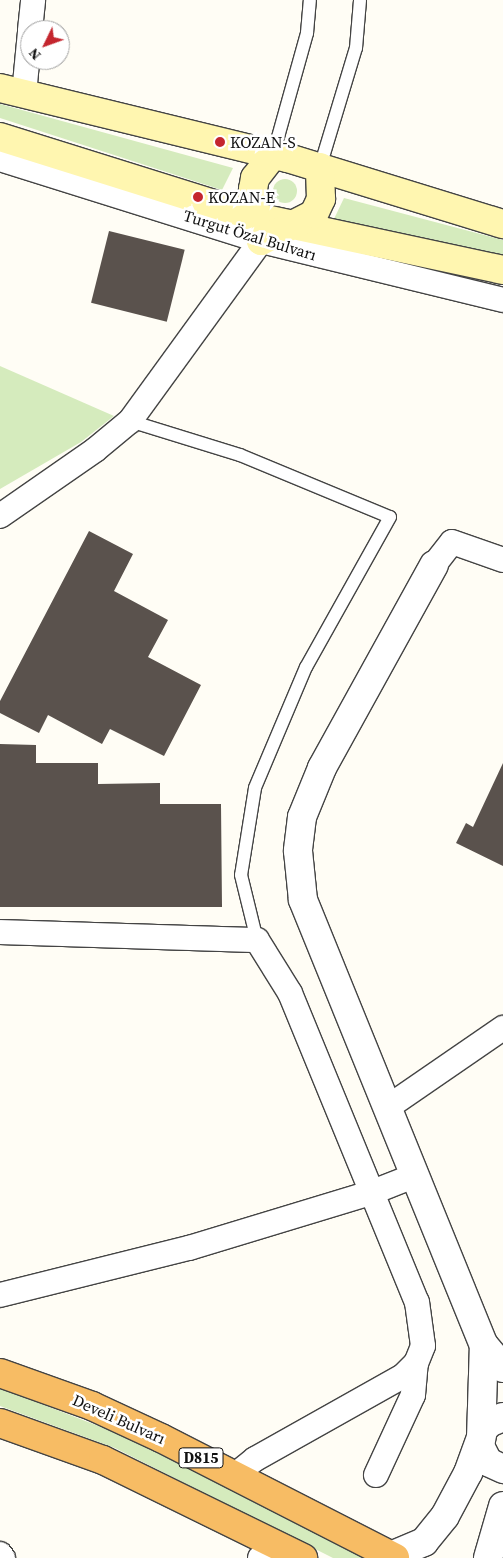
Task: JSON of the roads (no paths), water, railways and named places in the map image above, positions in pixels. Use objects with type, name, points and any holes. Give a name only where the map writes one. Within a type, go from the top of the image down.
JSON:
[{"type":"highway","name":"Develi Bulvarı","points":[[0,1373],[92,1406],[235,1475],[393,1557]]},
{"type":"highway","name":"D815","points":[[0,1422],[103,1460],[281,1554]]},
{"type":"main road","points":[[12,91],[273,155],[503,224]]},
{"type":"main road","name":"Turgut Özal Bulvarı","points":[[0,138],[259,229],[295,226],[503,270]]},
{"type":"main road","points":[[259,229],[252,201],[256,178],[273,155]]},
{"type":"main road","points":[[295,226],[314,214],[321,199],[320,168]]},
{"type":"street","points":[[31,20],[33,0]]},
{"type":"street","points":[[12,91],[20,64]]},
{"type":"street","name":"Turgut Özal Bulvarı","points":[[0,159],[259,229],[503,300]]},
{"type":"street","points":[[0,516],[96,450],[130,421],[259,229]]},
{"type":"street","points":[[503,560],[452,542],[434,565],[322,768],[302,817],[298,851],[303,900],[484,1345],[503,1368]]},
{"type":"street","points":[[0,932],[257,940],[290,993],[373,1192],[416,1302],[423,1346],[416,1363],[412,1395],[376,1475]]},
{"type":"street","points":[[388,1107],[503,1028]]},
{"type":"street","points":[[0,1295],[189,1248],[373,1192],[416,1175]]},
{"type":"street","points":[[484,1345],[480,1446],[488,1462],[503,1469]]},
{"type":"street","points":[[235,1475],[255,1459],[402,1376],[416,1363]]},
{"type":"street","points":[[393,1557],[424,1542],[445,1516],[468,1473],[481,1438],[489,1423],[503,1416]]},
{"type":"street","points":[[488,1558],[503,1506]]},
{"type":"street","points":[[0,1554],[2,1558]]},
{"type":"lane","points":[[273,155],[307,33],[310,0]]},
{"type":"lane","points":[[320,168],[356,48],[360,0]]},
{"type":"lane","points":[[130,421],[240,455],[390,517],[306,667],[255,788],[241,875],[257,940]]},
{"type":"place","name":"KOZAN-S","points":[[220,142]]},
{"type":"place","name":"KOZAN-E","points":[[198,197]]}]
